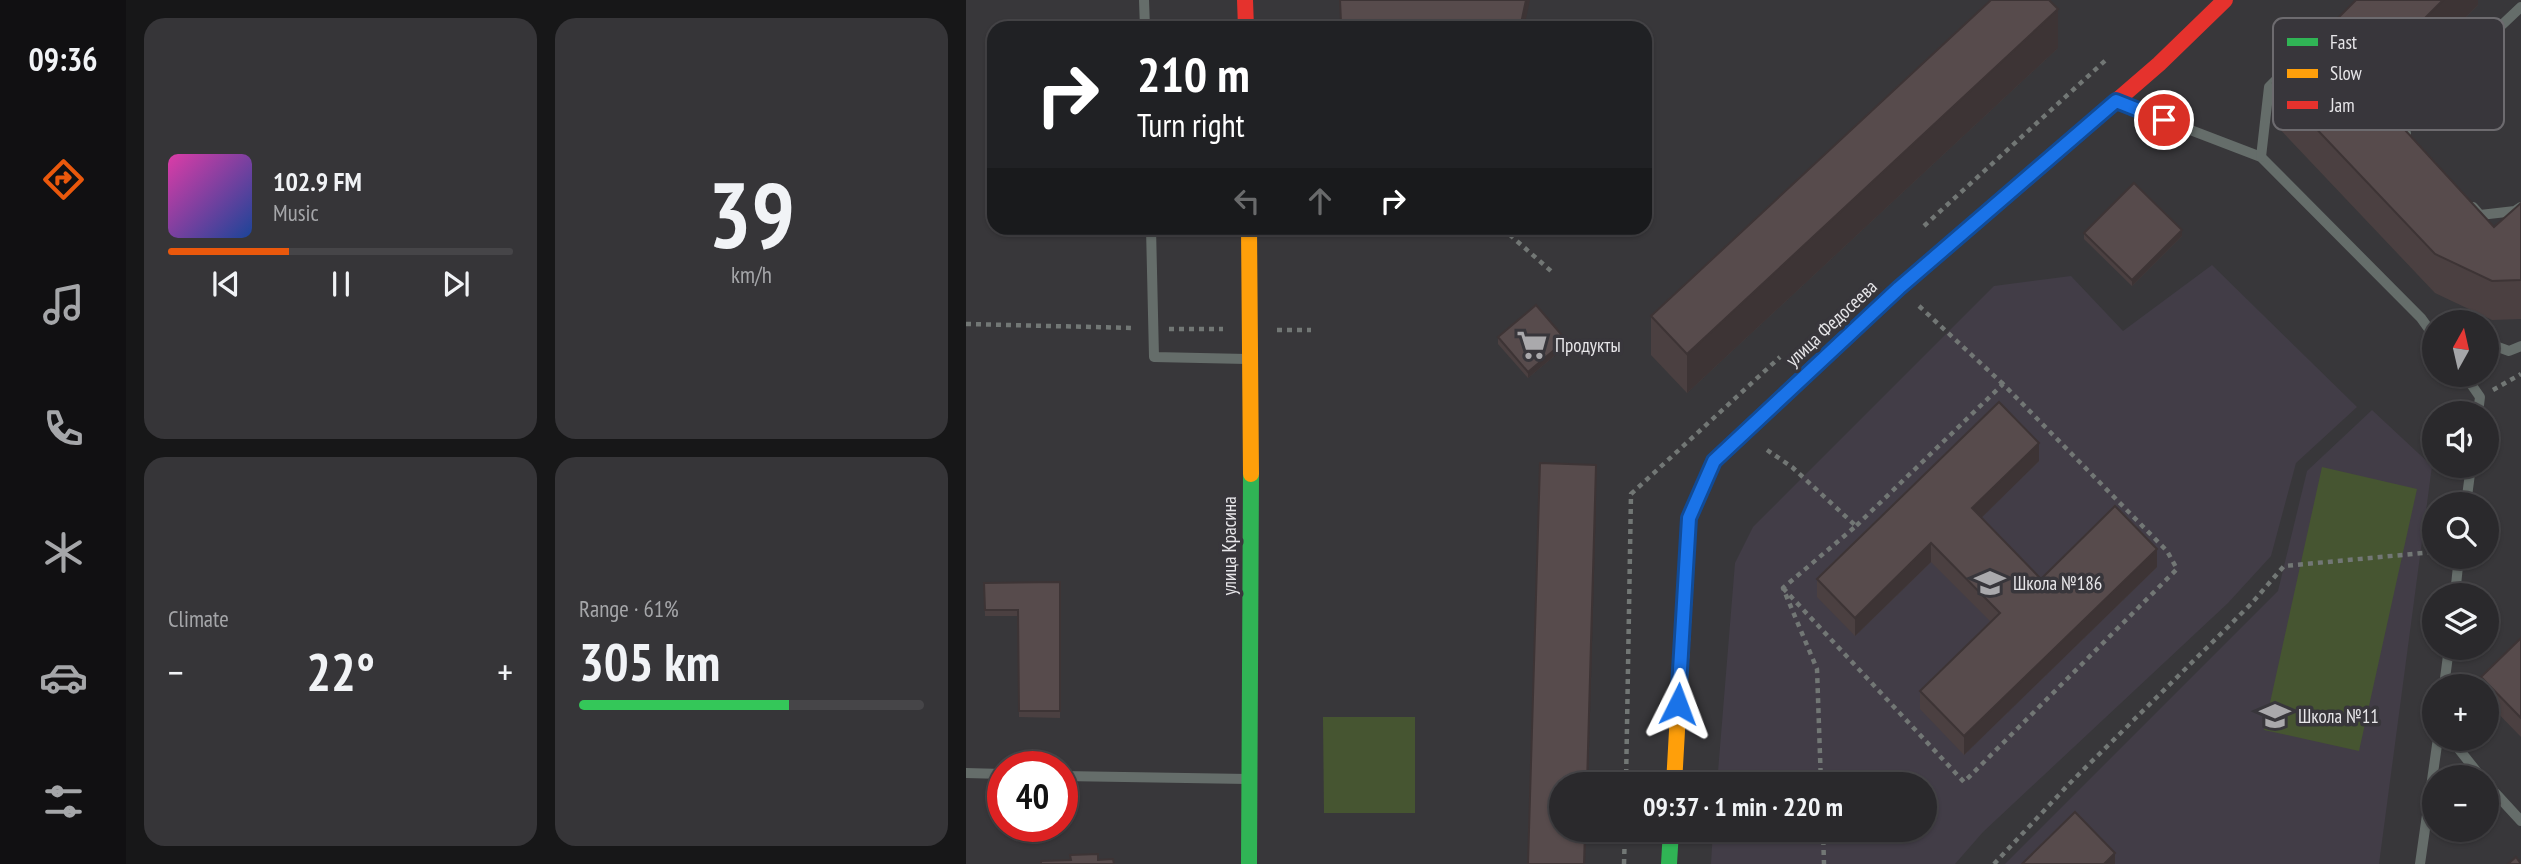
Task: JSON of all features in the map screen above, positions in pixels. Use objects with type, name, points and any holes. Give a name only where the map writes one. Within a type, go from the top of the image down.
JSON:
[{"type":"street","points":[[1245,0],[1246,21]]},
{"type":"street","name":"улица Федосеева","points":[[1675,772],[1689,518],[1714,461],[1899,288],[2158,64],[2225,0]]},
{"type":"street","name":"улица Красина","points":[[1248,864],[1250,235]]},
{"type":"street","points":[[1669,864],[1670,842]]},
{"type":"lane","points":[[1144,0],[1145,21]]},
{"type":"lane","points":[[2504,22],[2521,6]]},
{"type":"lane","points":[[2261,158],[2269,87],[2273,83]]},
{"type":"lane","points":[[2116,101],[2261,158],[2421,318]]},
{"type":"lane","points":[[2404,130],[2416,144]]},
{"type":"lane","points":[[2462,194],[2480,215],[2515,211],[2521,207]]},
{"type":"lane","points":[[1151,235],[1154,356],[1250,359]]},
{"type":"lane","points":[[2499,347],[2509,351],[2521,346]]},
{"type":"lane","points":[[2473,387],[2480,397],[2480,401]]},
{"type":"lane","points":[[2420,864],[2436,751]]},
{"type":"lane","points":[[2460,751],[2471,765]]},
{"type":"lane","points":[[966,773],[987,774]]},
{"type":"lane","points":[[1078,776],[1249,779]]},
{"type":"lane","points":[[2499,797],[2521,821]]},
{"type":"path","points":[[1510,235],[1551,271]]},
{"type":"path","points":[[1783,587],[1964,782],[2177,569],[2167,551],[2003,384],[1899,288]]},
{"type":"path","points":[[2480,397],[2521,374]]},
{"type":"path","points":[[1783,587],[1856,526],[2003,384]]},
{"type":"path","points":[[1731,401],[1742,433],[1792,467],[1856,526]]},
{"type":"path","points":[[1994,864],[2069,784],[2251,604],[2284,566],[2422,553]]},
{"type":"path","points":[[1783,587],[1817,669],[1821,772]]},
{"type":"path","points":[[1624,864],[1625,842]]},
{"type":"path","points":[[1823,842],[1824,864]]},
{"type":"shaded area","name":"Школа №186","points":[[2212,265],[2357,407],[2296,463],[2271,556],[2228,603],[1983,832],[1955,864],[1711,864],[1712,842],[1937,842],[1937,772],[1718,772],[1735,563],[1753,527],[1994,286],[2071,276],[2123,331]]},
{"type":"shaded area","name":"Школа №11","points":[[2372,410],[2422,457],[2422,478],[2430,478],[2429,492],[2422,492],[2422,541],[2379,864],[2005,864],[2278,591],[2307,471]]},
{"type":"green space","points":[[2322,467],[2417,489],[2359,751],[2264,730]]},
{"type":"green space","points":[[1323,717],[1415,717],[1415,813],[1324,813]]},
{"type":"building","points":[[1340,0],[1526,0],[1522,21],[1341,21]]},
{"type":"building","points":[[1991,0],[2049,0],[2058,9],[1687,354],[1651,316]]},
{"type":"building","points":[[2356,0],[2443,0],[2425,18],[2338,18]]},
{"type":"building","points":[[2318,130],[2405,130],[2494,227],[2521,203],[2521,280],[2492,281],[2435,254]]},
{"type":"building","points":[[2134,183],[2182,230],[2132,280],[2084,233]]},
{"type":"building","name":"Продукты","points":[[1536,305],[1566,340],[1528,372],[1498,337]]},
{"type":"building","points":[[1999,402],[2039,443],[1972,508],[2041,579],[2115,506],[2157,549],[1964,736],[1920,691],[2000,613],[1931,543],[1855,618],[1817,579]]},
{"type":"building","points":[[1540,463],[1596,465],[1587,772],[1549,772],[1549,842],[1585,842],[1584,864],[1528,864]]},
{"type":"building","points":[[1060,582],[1060,711],[1019,711],[1018,610],[985,610],[984,583]]},
{"type":"building","points":[[2521,638],[2521,718],[2499,695],[2499,674],[2484,674]]},
{"type":"building","points":[[2075,812],[2115,853],[2104,864],[2022,864]]},
{"type":"building","points":[[1098,854],[1098,860],[1113,859],[1114,864],[1041,864],[1041,861],[1071,860],[1070,855]]},
{"type":"building","points":[[2516,857],[2521,864],[2508,864]]},
{"type":"traffic: fast","points":[[1816,365],[1899,288],[2018,186]]},
{"type":"traffic: fast","points":[[1249,864],[1251,474]]},
{"type":"traffic: fast","points":[[1669,864],[1670,842]]},
{"type":"traffic: slow","points":[[1249,235],[1251,474]]},
{"type":"traffic: slow","points":[[1675,772],[1689,518],[1714,461],[1816,365]]},
{"type":"traffic: jam","points":[[1245,0],[1246,21]]},
{"type":"traffic: jam","points":[[2018,186],[2159,64],[2225,0]]},
{"type":"place","name":"Продукты","points":[[1532,345]]},
{"type":"place","name":"Школа №186","points":[[1990,583]]},
{"type":"place","name":"Школа №11","points":[[2275,716]]},
{"type":"route","points":[[1678,704],[1689,518],[1714,461],[1899,288],[2116,101],[2164,120]]}]
